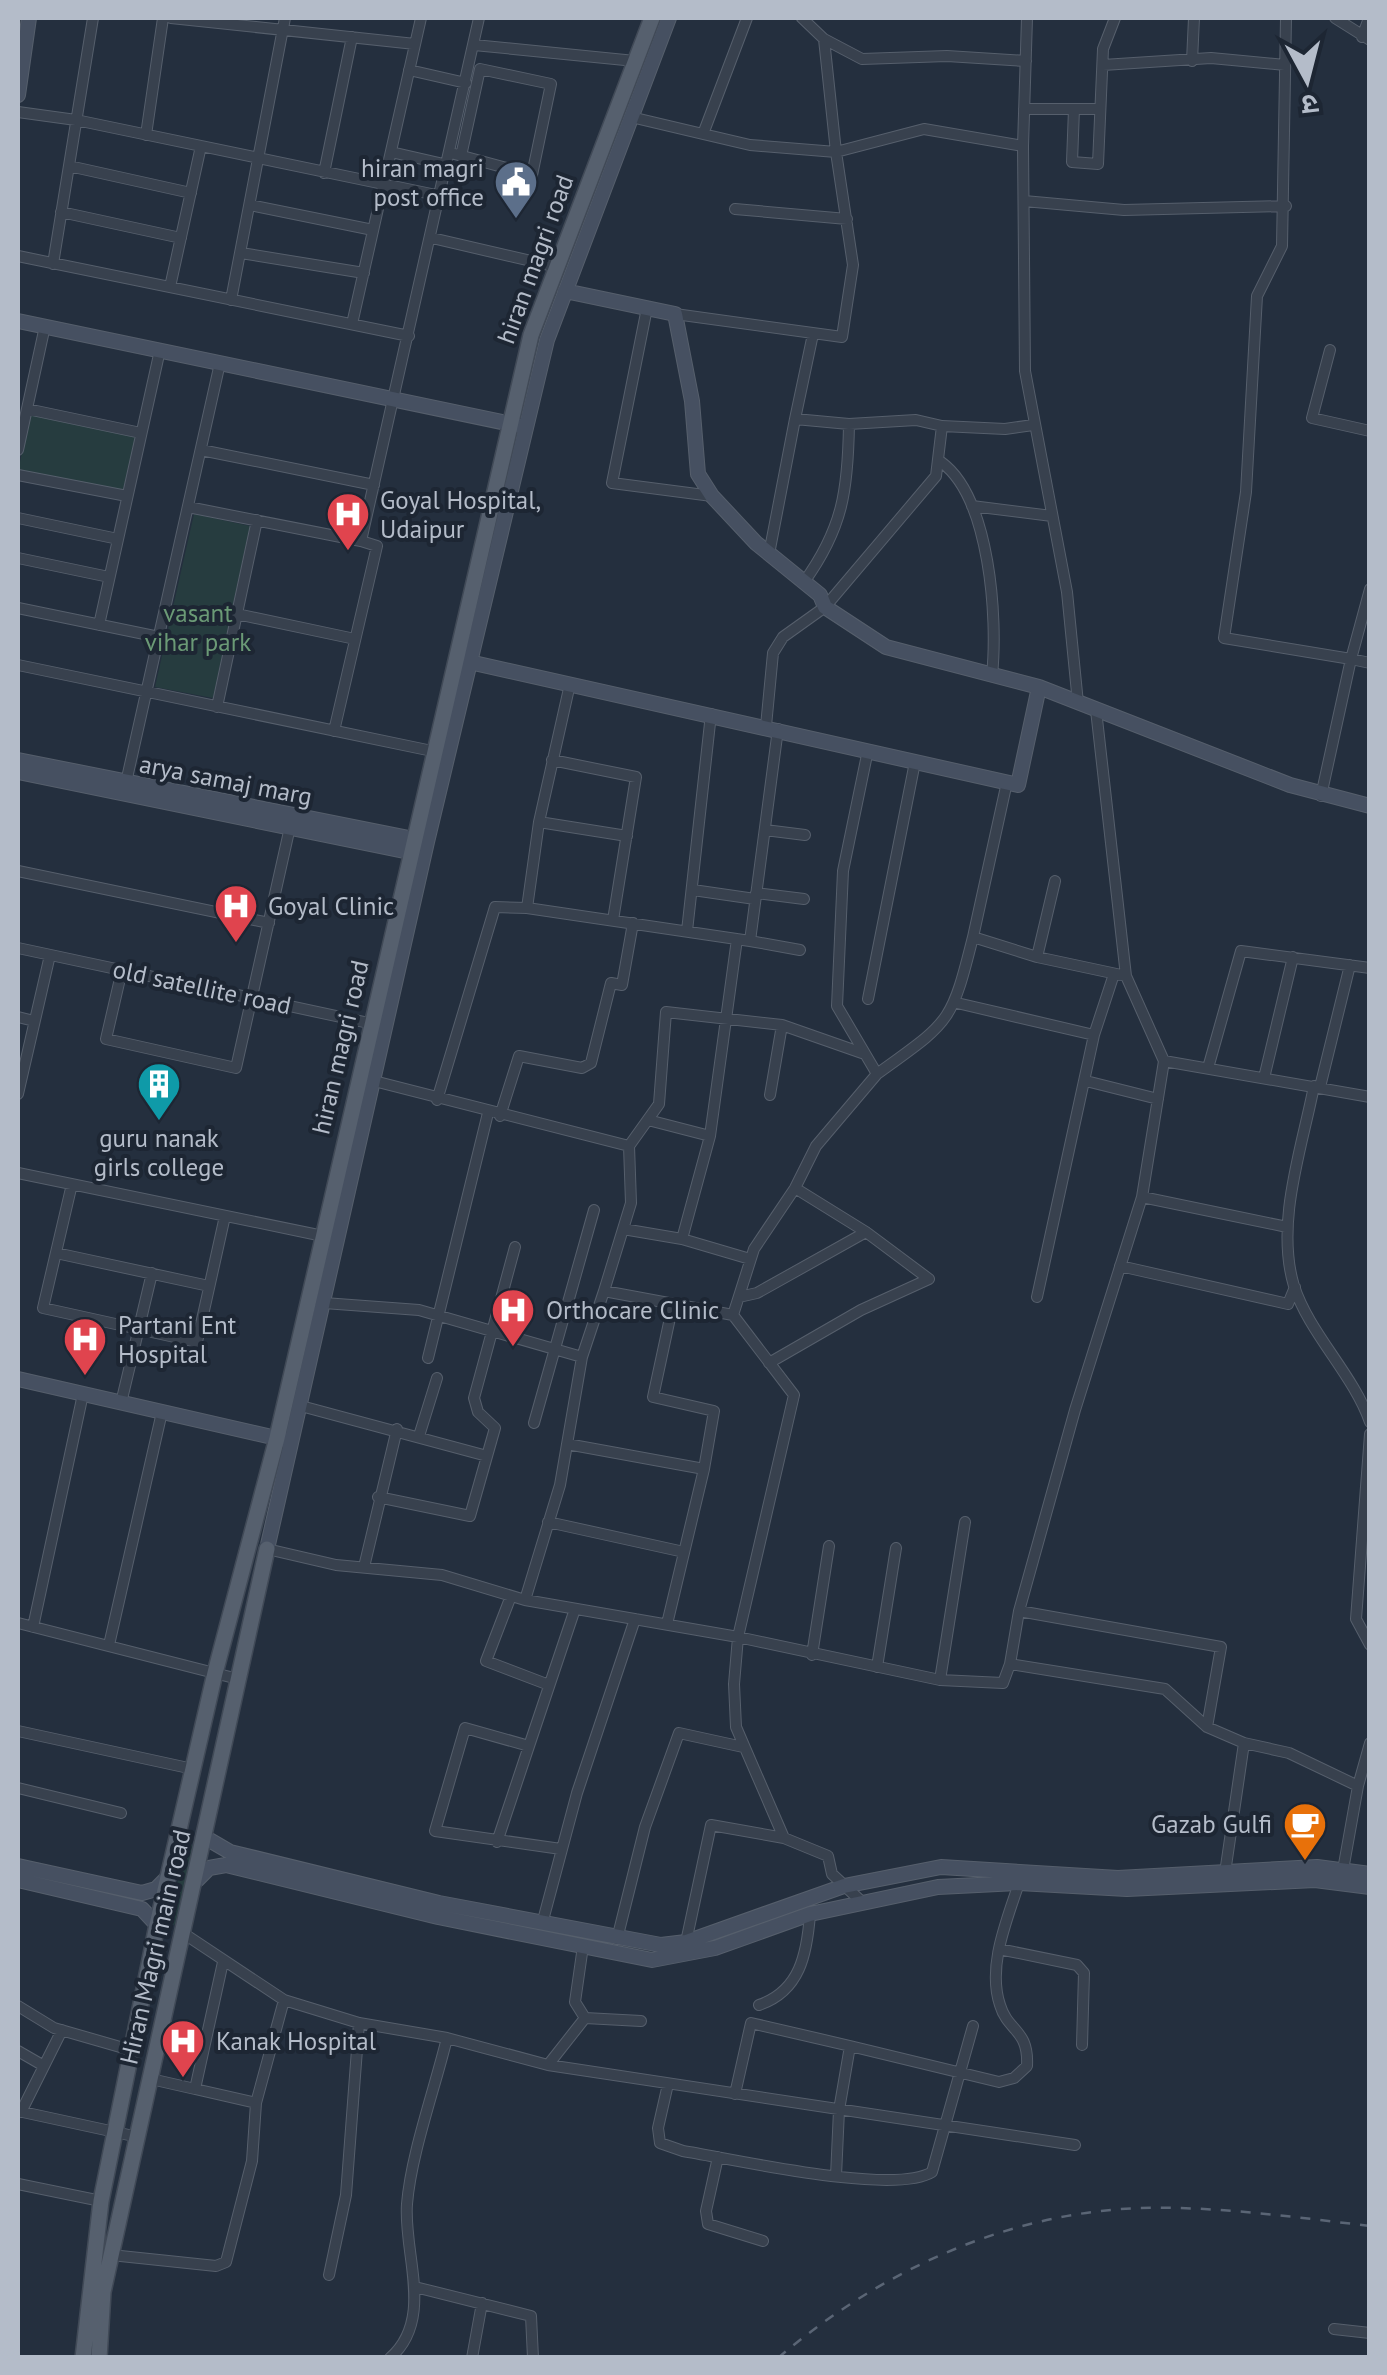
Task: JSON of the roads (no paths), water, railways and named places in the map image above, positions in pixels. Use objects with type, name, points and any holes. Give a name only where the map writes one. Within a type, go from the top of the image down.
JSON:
[{"type":"main road","name":"hiran magri road","points":[[158,1925],[215,1673],[285,1440],[323,1236],[378,1025],[518,425],[532,335],[652,18]]},
{"type":"main road","name":"Hiran Magri main road","points":[[99,2358],[111,2256],[268,1548]]},
{"type":"main road","points":[[180,1831],[206,1838]]},
{"type":"main road","name":"Hiran Magri main road","points":[[83,2358],[87,2291],[101,2201],[158,1925]]},
{"type":"main road","points":[[158,1925],[183,1933]]},
{"type":"street","points":[[18,87],[29,18]]},
{"type":"street","points":[[53,264],[93,18]]},
{"type":"street","points":[[146,134],[167,18],[284,24],[415,44]]},
{"type":"street","points":[[352,324],[421,18]]},
{"type":"street","points":[[453,158],[479,18]]},
{"type":"street","points":[[18,321],[518,425],[668,18]]},
{"type":"street","points":[[703,134],[747,18]]},
{"type":"street","points":[[802,18],[824,40],[862,59],[946,56],[1026,61]]},
{"type":"street","points":[[1027,18],[1024,371],[1068,592],[1078,703]]},
{"type":"street","points":[[1074,109],[1072,162],[1098,164],[1102,155],[1103,65],[1115,18]]},
{"type":"street","points":[[1192,61],[1194,18]]},
{"type":"street","points":[[1286,18],[1282,149],[1286,206],[1282,246],[1257,296],[1246,492],[1224,638],[1370,663]]},
{"type":"street","points":[[1336,18],[1366,38],[1369,18]]},
{"type":"street","points":[[232,300],[284,24]]},
{"type":"street","points":[[324,173],[352,37]]},
{"type":"street","points":[[565,291],[675,314],[842,336],[853,265],[824,40]]},
{"type":"street","points":[[474,44],[635,61]]},
{"type":"street","points":[[1103,65],[1238,59],[1286,65]]},
{"type":"street","points":[[361,541],[441,196],[453,158],[480,69],[551,84],[532,175],[453,158],[391,152]]},
{"type":"street","points":[[409,70],[466,83]]},
{"type":"street","points":[[1024,110],[1100,109]]},
{"type":"street","points":[[18,112],[76,120],[441,196]]},
{"type":"street","points":[[631,117],[750,145],[836,152],[924,129],[1023,146]]},
{"type":"street","points":[[170,287],[201,146]]},
{"type":"street","points":[[68,166],[191,193]]},
{"type":"street","points":[[1024,200],[1124,210],[1286,206]]},
{"type":"street","points":[[250,205],[374,230]]},
{"type":"street","points":[[735,209],[847,219]]},
{"type":"street","points":[[61,212],[181,238]]},
{"type":"street","points":[[432,238],[557,267]]},
{"type":"street","points":[[240,252],[364,273]]},
{"type":"street","points":[[18,256],[410,336]]},
{"type":"street","points":[[646,308],[612,483],[712,496]]},
{"type":"street","points":[[675,314],[692,400],[698,474],[712,496],[768,554],[820,595],[825,607],[886,646],[1039,687],[1321,796],[1370,806]]},
{"type":"street","points":[[18,450],[45,326]]},
{"type":"street","points":[[768,554],[813,334]]},
{"type":"street","points":[[99,624],[160,350]]},
{"type":"street","points":[[1330,350],[1312,418],[1370,431]]},
{"type":"street","points":[[124,788],[220,363]]},
{"type":"street","points":[[26,409],[141,433]]},
{"type":"street","points":[[795,418],[850,424],[916,420],[942,426],[1005,429],[1034,425]]},
{"type":"street","points":[[804,582],[829,547],[848,490],[850,424]]},
{"type":"street","points":[[750,940],[764,830],[773,653],[783,637],[825,607],[936,476],[942,426]]},
{"type":"street","points":[[200,450],[374,485]]},
{"type":"street","points":[[940,462],[956,474],[972,506],[997,634],[992,675]]},
{"type":"street","points":[[18,475],[127,496]]},
{"type":"street","points":[[972,506],[1052,516]]},
{"type":"street","points":[[188,507],[377,546],[334,731]]},
{"type":"street","points":[[18,518],[118,539]]},
{"type":"street","points":[[217,706],[257,520]]},
{"type":"street","points":[[18,558],[109,577]]},
{"type":"street","points":[[1321,796],[1368,597]]},
{"type":"street","points":[[18,608],[158,637]]},
{"type":"street","points":[[237,614],[355,638]]},
{"type":"street","points":[[462,660],[1018,785],[1039,687]]},
{"type":"street","points":[[18,666],[441,753]]},
{"type":"street","points":[[528,908],[539,822],[570,684]]},
{"type":"street","points":[[378,1025],[374,1081],[301,1406],[285,1440],[268,1548],[364,1567],[442,1575],[525,1600],[738,1637],[940,1680],[1004,1683],[1019,1611],[1142,1197],[1164,1061],[1120,975],[1096,710]]},
{"type":"street","points":[[688,931],[712,714]]},
{"type":"street","points":[[868,750],[843,871],[838,1006],[877,1074]]},
{"type":"street","name":"arya samaj marg","points":[[18,760],[124,788],[418,847]]},
{"type":"street","points":[[552,760],[636,777],[613,920]]},
{"type":"street","points":[[868,999],[915,762]]},
{"type":"street","points":[[18,772],[124,788],[290,827],[418,847]]},
{"type":"street","points":[[734,1315],[750,1259],[795,1188],[816,1146],[877,1074],[942,1028],[957,1003],[1008,782]]},
{"type":"street","points":[[539,822],[627,836]]},
{"type":"street","points":[[122,970],[106,1040],[236,1068],[290,827]]},
{"type":"street","points":[[764,830],[805,836]]},
{"type":"street","points":[[18,871],[269,923]]},
{"type":"street","points":[[1038,957],[1055,881]]},
{"type":"street","points":[[693,890],[804,899]]},
{"type":"street","points":[[437,1100],[495,907],[528,908],[800,950]]},
{"type":"street","points":[[500,1116],[520,1056],[582,1068],[591,1063],[611,983],[622,985],[633,923]]},
{"type":"street","points":[[973,937],[1038,957],[1120,975]]},
{"type":"street","points":[[682,1239],[710,1136],[736,939]]},
{"type":"street","name":"old satellite road","points":[[18,948],[378,1025]]},
{"type":"street","points":[[1208,1068],[1236,956],[1249,950],[1370,968]]},
{"type":"street","points":[[18,1094],[50,954]]},
{"type":"street","points":[[1264,1078],[1293,957]]},
{"type":"street","points":[[1350,966],[1317,1086],[1286,1228],[1294,1287],[1358,1394],[1370,1422]]},
{"type":"street","points":[[1038,1297],[1094,1035],[1120,975]]},
{"type":"street","points":[[957,1003],[1094,1035]]},
{"type":"street","points":[[525,1600],[567,1444],[582,1356],[631,1202],[629,1146],[659,1104],[666,1012],[782,1025],[863,1054]]},
{"type":"street","points":[[18,1017],[34,1021]]},
{"type":"street","points":[[770,1095],[782,1025]]},
{"type":"street","points":[[1164,1061],[1370,1097]]},
{"type":"street","points":[[374,1081],[629,1146]]},
{"type":"street","points":[[1086,1081],[1158,1099]]},
{"type":"street","points":[[428,1358],[488,1113]]},
{"type":"street","points":[[648,1120],[710,1136]]},
{"type":"street","points":[[18,1173],[323,1236]]},
{"type":"street","points":[[72,1184],[43,1308],[197,1342],[225,1216]]},
{"type":"street","points":[[769,1362],[861,1310],[929,1279],[866,1232],[795,1188]]},
{"type":"street","points":[[1142,1197],[1286,1228]]},
{"type":"street","points":[[534,1424],[594,1210]]},
{"type":"street","points":[[623,1229],[682,1239],[750,1259]]},
{"type":"street","points":[[739,1297],[758,1293],[866,1232]]},
{"type":"street","points":[[378,1497],[470,1516],[495,1428],[478,1412],[474,1398],[516,1246]]},
{"type":"street","points":[[56,1252],[210,1286]]},
{"type":"street","points":[[1120,1266],[1288,1304],[1294,1287]]},
{"type":"street","points":[[121,1403],[152,1273]]},
{"type":"street","points":[[604,1291],[734,1315],[794,1396],[738,1637],[734,1698],[736,1727],[743,1747],[784,1838]]},
{"type":"street","points":[[324,1303],[439,1315],[582,1356]]},
{"type":"street","points":[[666,1624],[714,1411],[653,1397],[674,1304]]},
{"type":"street","points":[[419,1436],[437,1378]]},
{"type":"street","points":[[18,1379],[285,1440]]},
{"type":"street","points":[[33,1627],[82,1394]]},
{"type":"street","points":[[301,1406],[487,1456]]},
{"type":"street","points":[[109,1644],[162,1412]]},
{"type":"street","points":[[364,1567],[397,1429]]},
{"type":"street","points":[[1370,1434],[1356,1619],[1370,1645]]},
{"type":"street","points":[[567,1444],[704,1469]]},
{"type":"street","points":[[548,1522],[684,1552]]},
{"type":"street","points":[[940,1680],[965,1522]]},
{"type":"street","points":[[812,1655],[829,1546]]},
{"type":"street","points":[[877,1668],[896,1548]]},
{"type":"street","points":[[511,1596],[486,1661],[549,1685]]},
{"type":"street","points":[[496,1842],[575,1608]]},
{"type":"street","points":[[1019,1611],[1220,1647],[1206,1727]]},
{"type":"street","points":[[542,1924],[561,1848],[635,1619]]},
{"type":"street","points":[[18,1624],[238,1679]]},
{"type":"street","points":[[1010,1664],[1165,1689],[1206,1727],[1244,1743],[1289,1752],[1358,1786]]},
{"type":"street","points":[[528,1746],[465,1728],[435,1831],[561,1848]]},
{"type":"street","points":[[18,1732],[193,1769]]},
{"type":"street","points":[[617,1939],[644,1826],[679,1733],[743,1747]]},
{"type":"street","points":[[1225,1873],[1244,1743]]},
{"type":"street","points":[[1342,1870],[1370,1744]]},
{"type":"street","points":[[18,1788],[121,1814]]},
{"type":"street","points":[[686,1942],[710,1825],[784,1838],[828,1856],[832,1874],[862,1902]]},
{"type":"street","points":[[206,1838],[230,1852],[542,1924],[661,1945],[686,1942],[844,1886],[941,1867],[1118,1878],[1318,1867],[1370,1874]]},
{"type":"street","points":[[196,1880],[208,1868],[226,1865],[438,1917],[652,1960],[684,1957],[810,1914],[938,1887],[1019,1883],[1127,1889],[1315,1880],[1370,1887]]},
{"type":"street","points":[[18,1866],[142,1892],[156,1889],[168,1877]]},
{"type":"street","points":[[18,1880],[142,1909],[158,1925]]},
{"type":"street","points":[[750,2024],[999,2082],[1014,2078],[1027,2066],[1028,2049],[1021,2031],[1000,2007],[998,1949],[1019,1883]]},
{"type":"street","points":[[735,2094],[756,2007],[781,1998],[791,1984],[808,1941],[810,1914]]},
{"type":"street","points":[[183,1933],[284,2000],[358,2023],[447,2038],[548,2065],[1075,2145]]},
{"type":"street","points":[[584,1946],[575,2002],[586,2018]]},
{"type":"street","points":[[998,1949],[1077,1965],[1084,1973],[1082,2045]]},
{"type":"street","points":[[195,2089],[223,1962]]},
{"type":"street","points":[[111,2256],[216,2266],[226,2262],[252,2162],[256,2103],[284,2000]]},
{"type":"street","points":[[18,2006],[62,2030],[134,2052]]},
{"type":"street","points":[[586,2018],[641,2021]]},
{"type":"street","points":[[548,2065],[586,2018]]},
{"type":"street","points":[[329,2275],[346,2194],[358,2023]]},
{"type":"street","points":[[668,2084],[658,2128],[660,2142],[718,2157],[836,2176],[916,2182],[932,2172],[973,2026]]},
{"type":"street","points":[[62,2030],[19,2111],[138,2137]]},
{"type":"street","points":[[390,2358],[402,2347],[415,2287],[407,2204],[447,2038]]},
{"type":"street","points":[[836,2176],[839,2110],[850,2046]]},
{"type":"street","points":[[18,2051],[44,2066]]},
{"type":"street","points":[[151,2079],[256,2103]]},
{"type":"street","points":[[718,2157],[706,2211],[708,2224],[762,2241]]},
{"type":"street","points":[[18,2184],[101,2201]]},
{"type":"street","points":[[415,2287],[531,2316],[533,2358]]},
{"type":"street","points":[[472,2358],[482,2303]]},
{"type":"street","points":[[1334,2329],[1370,2333]]},
{"type":"railway","points":[[778,2358],[817,2327],[901,2274],[993,2235],[1041,2221],[1090,2212],[1169,2208],[1370,2226]]},
{"type":"place","name":"hiran magri post office","points":[[516,220]]},
{"type":"place","name":"Goyal Hospital, Udaipur","points":[[348,552]]},
{"type":"place","name":"Goyal Clinic","points":[[236,944]]},
{"type":"place","name":"guru nanak girls college","points":[[159,1122]]},
{"type":"place","name":"Orthocare Clinic","points":[[513,1348]]},
{"type":"place","name":"Partani Ent Hospital","points":[[85,1377]]},
{"type":"place","name":"Gazab Gulfi","points":[[1305,1862]]},
{"type":"place","name":"Kanak Hospital","points":[[183,2079]]},
{"type":"park label","name":"vasant vihar park","points":[[198,628]]}]
